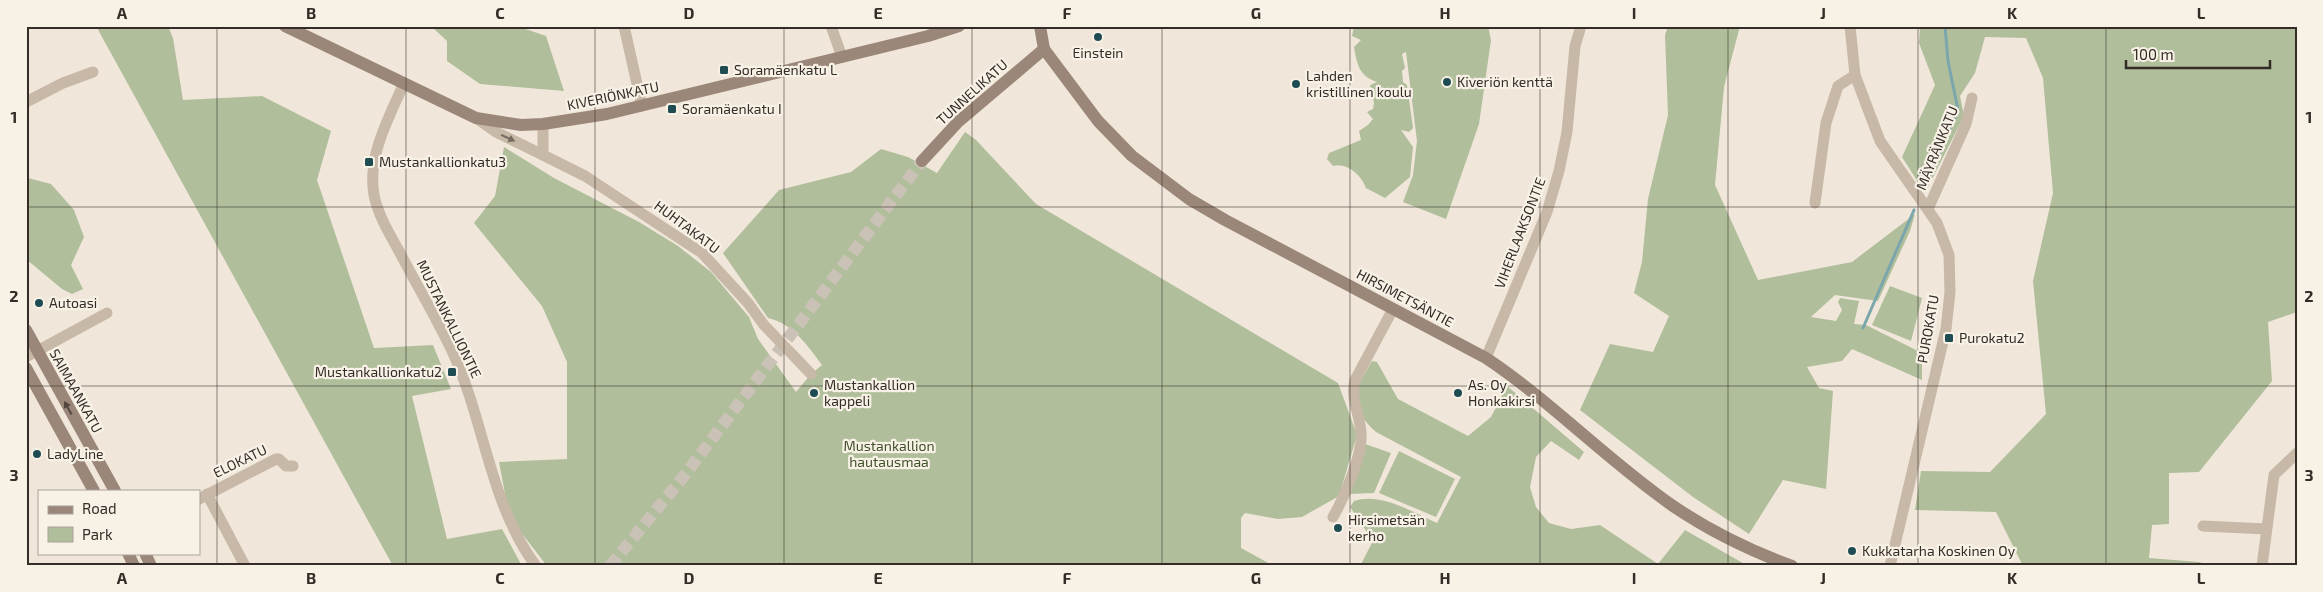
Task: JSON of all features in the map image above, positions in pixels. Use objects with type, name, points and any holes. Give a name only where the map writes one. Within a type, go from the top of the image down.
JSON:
[{"type":"street","name":"KIVERIÖNKATU","points":[[285,26],[476,118],[521,125],[542,124],[607,114],[928,36],[959,26]]},
{"type":"street","points":[[624,26],[642,106]]},
{"type":"street","points":[[831,26],[842,56]]},
{"type":"street","name":"HIRSIMETSÄNTIE","points":[[1040,26],[1044,49],[1098,121],[1132,156],[1189,199],[1225,220],[1486,358],[1521,381],[1673,506],[1717,532],[1767,557],[1792,566]]},
{"type":"street","name":"VIHERLAAKSONTIE","points":[[1486,358],[1547,212],[1559,171],[1568,132],[1575,46],[1581,26]]},
{"type":"street","name":"PUROKATU","points":[[1850,26],[1854,75],[1880,141],[1937,223],[1949,255],[1950,292],[1946,329],[1890,566]]},
{"type":"street","name":"TUNNELIKATU","points":[[922,161],[958,122],[1044,49]]},
{"type":"street","points":[[26,102],[64,82],[93,72]]},
{"type":"street","points":[[1815,203],[1826,123],[1838,86],[1854,75]]},
{"type":"street","name":"MUSTANKALLIONTIE","points":[[404,84],[374,156],[372,175],[374,196],[383,220],[452,352],[471,397],[504,510],[522,546],[536,566]]},
{"type":"street","name":"MÄYRÄNKATU","points":[[1928,209],[1966,124],[1972,98]]},
{"type":"street","name":"HUHTAKATU","points":[[476,118],[496,132],[586,176],[702,253],[748,303],[764,325],[811,374]]},
{"type":"street","points":[[542,124],[543,155]]},
{"type":"street","points":[[1333,517],[1344,498],[1360,446],[1360,426],[1352,392],[1355,380],[1393,309]]},
{"type":"street","points":[[32,355],[107,312]]},
{"type":"street","name":"SAIMAANKATU","points":[[26,330],[32,355],[114,490]]},
{"type":"street","points":[[26,368],[93,490]]},
{"type":"street","points":[[2262,566],[2274,475],[2297,453]]},
{"type":"street","name":"ELOKATU","points":[[203,497],[276,459],[279,459],[286,466],[293,466]]},
{"type":"street","points":[[203,497],[246,566]]},
{"type":"street","points":[[2203,526],[2266,528]]},
{"type":"street","points":[[128,554],[134,566]]},
{"type":"street","points":[[145,554],[151,566]]},
{"type":"green space","points":[[96,26],[168,26],[173,38],[183,100],[262,96],[331,131],[317,180],[374,348],[433,345],[451,389],[412,396],[447,539],[502,529],[522,566],[393,566]]},
{"type":"green space","points":[[431,26],[517,26],[546,36],[564,91],[480,84],[447,61],[447,41]]},
{"type":"green space","points":[[1354,26],[1488,26],[1491,40],[1479,124],[1446,219],[1403,202],[1413,175],[1417,141],[1406,52],[1402,54],[1405,68],[1402,71],[1403,82],[1407,85],[1413,128],[1409,132],[1401,130],[1413,147],[1410,177],[1385,198],[1366,188],[1361,179],[1349,168],[1338,165],[1333,166],[1327,159],[1329,153],[1361,140],[1359,131],[1373,119],[1367,112],[1373,109],[1374,103],[1370,85],[1377,82],[1366,76],[1360,69],[1354,47],[1361,40],[1352,36]]},
{"type":"green space","points":[[1668,26],[1740,26],[1724,87],[1715,185],[1758,280],[1852,262],[1915,214],[1910,231],[1878,301],[1835,295],[1811,317],[1836,321],[1842,310],[1838,302],[1840,298],[1859,301],[1854,324],[1866,325],[1922,353],[1922,380],[1852,349],[1842,361],[1807,367],[1819,388],[1833,391],[1826,489],[1783,480],[1749,534],[1693,497],[1580,410],[1610,344],[1653,352],[1669,316],[1634,293],[1642,262],[1648,199],[1668,115],[1665,35]]},
{"type":"green space","points":[[1920,26],[2297,26],[2297,312],[2268,322],[2272,381],[2199,472],[2169,473],[2169,524],[2152,525],[2149,558],[2199,562],[2212,566],[2023,566],[1996,512],[1915,510],[1921,471],[1990,472],[2046,414],[2033,281],[2053,193],[2043,78],[2026,38],[1985,37],[1975,73],[1960,96],[1964,116],[1925,193],[1902,157],[1935,85],[1919,43]]},
{"type":"green space","name":"Mustankallion hautausmaa","points":[[965,132],[976,140],[1036,204],[1338,383],[1357,435],[1339,496],[1302,517],[1278,519],[1245,513],[1241,518],[1241,548],[1274,566],[547,566],[520,531],[506,499],[499,462],[567,459],[567,362],[542,306],[474,223],[495,196],[504,147],[554,178],[639,222],[678,246],[711,272],[749,317],[758,339],[796,392],[811,374],[822,365],[799,336],[785,325],[768,318],[723,253],[779,190],[851,172],[881,149],[908,157],[937,173]]},
{"type":"green space","points":[[26,174],[28,178],[51,184],[74,210],[84,237],[71,265],[83,289],[72,294],[62,289],[26,259]]},
{"type":"green space","points":[[1890,286],[1922,298],[1911,341],[1872,325]]},
{"type":"green space","points":[[1372,361],[1377,362],[1398,399],[1468,436],[1491,417],[1507,386],[1584,452],[1579,460],[1551,441],[1536,457],[1530,487],[1536,507],[1549,523],[1571,529],[1600,525],[1658,564],[1685,530],[1748,566],[1360,566],[1373,541],[1350,507],[1354,501],[1375,499],[1386,501],[1437,523],[1461,477],[1376,432],[1367,423],[1359,409],[1354,392]]},
{"type":"green space","points":[[1365,444],[1391,453],[1374,493],[1349,494]]},
{"type":"green space","points":[[1399,451],[1455,479],[1436,517],[1379,493]]},
{"type":"waterway","points":[[1925,187],[1958,110],[1948,61],[1945,26]]},
{"type":"waterway","points":[[1863,328],[1914,210]]},
{"type":"tunnel","points":[[610,566],[684,476],[922,161]]},
{"type":"place","name":"Einstein","points":[[1098,37]]},
{"type":"place","name":"Soramäenkatu L","points":[[724,70]]},
{"type":"place","name":"Kiveriön kenttä","points":[[1447,82]]},
{"type":"place","name":"Lahden kristillinen koulu","points":[[1296,84]]},
{"type":"place","name":"Soramäenkatu I","points":[[672,109]]},
{"type":"place","name":"Mustankallionkatu3","points":[[369,162]]},
{"type":"place","name":"Autoasi","points":[[39,303]]},
{"type":"place","name":"Purokatu2","points":[[1949,338]]},
{"type":"place","name":"Mustankallionkatu2","points":[[452,372]]},
{"type":"place","name":"Mustankallion kappeli","points":[[814,393]]},
{"type":"place","name":"As. Oy Honkakirsi","points":[[1458,393]]},
{"type":"place","name":"LadyLine","points":[[37,454]]},
{"type":"place","name":"Hirsimetsän kerho","points":[[1338,528]]},
{"type":"place","name":"Kukkatarha Koskinen Oy","points":[[1852,551]]}]
